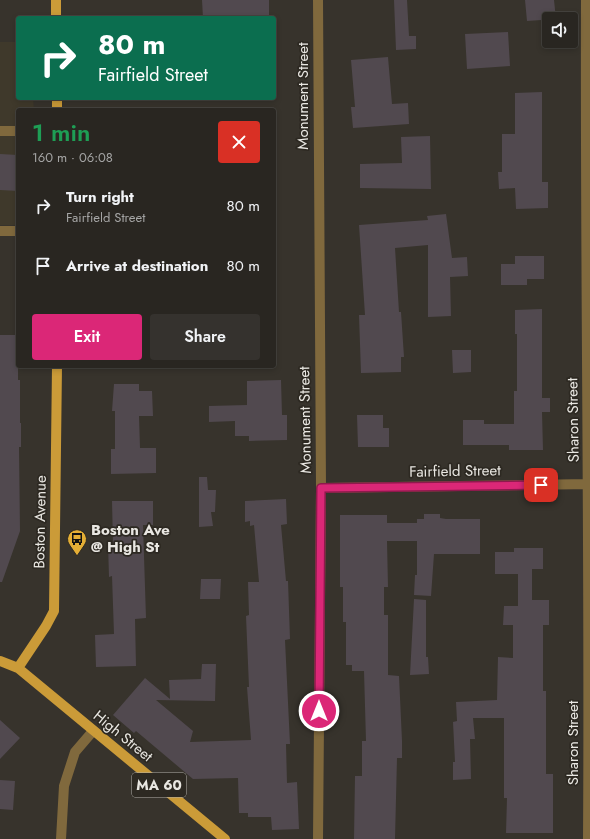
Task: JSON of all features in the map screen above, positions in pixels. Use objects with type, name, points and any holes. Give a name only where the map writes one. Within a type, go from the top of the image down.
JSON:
[{"type":"main road","points":[[56,0],[56,16]]},
{"type":"main road","name":"Boston Avenue","points":[[18,668],[46,626],[54,611],[57,368]]},
{"type":"main road","name":"High Street","points":[[0,661],[18,668],[225,839]]},
{"type":"street","name":"Monument Street","points":[[318,0],[321,488],[318,839]]},
{"type":"street","name":"Sharon Street","points":[[586,0],[585,213],[589,484],[588,839]]},
{"type":"street","points":[[0,131],[16,131]]},
{"type":"street","points":[[0,231],[16,231]]},
{"type":"street","name":"Fairfield Street","points":[[321,488],[589,484]]},
{"type":"street","points":[[61,839],[64,786],[75,752],[93,731]]},
{"type":"shaded area","points":[[0,42],[16,42],[16,100],[33,100],[34,108],[16,108],[16,225],[0,225]]},
{"type":"building","points":[[202,0],[269,0],[269,16],[203,16]]},
{"type":"building","points":[[394,0],[407,0],[409,36],[416,36],[416,49],[396,50]]},
{"type":"building","points":[[525,0],[554,0],[555,12],[542,12],[542,20],[527,21]]},
{"type":"building","points":[[508,32],[510,66],[467,69],[465,34]]},
{"type":"building","points":[[388,57],[392,104],[408,103],[409,124],[353,128],[351,107],[355,107],[351,60]]},
{"type":"building","points":[[542,92],[542,182],[548,182],[548,208],[516,209],[515,188],[499,189],[498,172],[502,172],[502,134],[515,134],[515,93]]},
{"type":"building","points":[[430,136],[431,189],[360,188],[360,164],[402,163],[401,137]]},
{"type":"building","points":[[0,154],[16,155],[16,191],[0,190]]},
{"type":"building","points":[[446,214],[452,258],[467,257],[468,276],[450,277],[451,316],[428,317],[428,245],[395,248],[399,312],[401,312],[404,357],[401,357],[401,372],[361,373],[359,315],[365,315],[359,225],[428,220],[427,216]]},
{"type":"building","points":[[515,256],[544,256],[544,279],[527,279],[527,285],[501,285],[501,264],[515,264]]},
{"type":"building","points":[[542,309],[542,398],[550,398],[550,412],[542,412],[543,450],[509,450],[509,445],[463,445],[463,420],[484,420],[484,424],[514,424],[514,391],[517,391],[517,334],[515,334],[515,310]]},
{"type":"building","points":[[0,335],[16,335],[16,368],[18,368],[18,380],[20,380],[21,423],[21,447],[19,447],[20,531],[2,582],[0,582]]},
{"type":"building","points":[[452,350],[471,350],[471,372],[453,373]]},
{"type":"building","points":[[281,380],[282,415],[287,415],[287,440],[249,441],[249,436],[235,436],[235,421],[209,422],[209,406],[247,405],[247,381]]},
{"type":"building","points":[[114,384],[139,384],[139,391],[152,391],[153,416],[139,416],[140,448],[156,448],[156,473],[111,474],[111,449],[115,449],[115,411],[112,411]]},
{"type":"building","points":[[357,415],[383,415],[383,428],[389,428],[389,447],[358,447]]},
{"type":"building","points":[[199,477],[207,477],[208,490],[216,490],[215,512],[211,512],[213,526],[199,527]]},
{"type":"building","points":[[286,499],[287,524],[281,525],[286,581],[288,581],[290,639],[285,640],[290,744],[286,744],[287,783],[297,782],[299,829],[272,830],[271,817],[248,817],[248,813],[239,813],[238,778],[193,779],[136,731],[134,733],[113,715],[145,678],[170,699],[169,680],[201,679],[202,664],[216,664],[215,701],[156,700],[193,731],[190,742],[251,740],[247,687],[249,687],[246,616],[249,615],[248,582],[259,582],[254,525],[250,526],[250,521],[245,522],[245,501]]},
{"type":"building","points":[[112,501],[153,501],[153,525],[143,525],[146,618],[135,619],[136,666],[96,667],[95,635],[114,634],[112,576],[109,577],[108,544],[113,544]]},
{"type":"building","points":[[424,514],[440,514],[440,518],[446,519],[480,519],[480,554],[434,554],[431,596],[414,595],[415,575],[417,575],[417,541],[387,541],[388,587],[384,587],[384,615],[388,615],[388,675],[399,676],[402,741],[402,758],[397,758],[395,839],[354,839],[355,776],[362,776],[362,741],[366,741],[364,671],[352,671],[352,665],[346,665],[346,622],[343,622],[343,587],[340,587],[340,515],[387,515],[387,523],[417,523],[417,519],[424,519]]},
{"type":"building","points":[[514,548],[543,548],[543,569],[532,569],[532,600],[549,600],[549,625],[543,625],[543,691],[546,691],[546,774],[553,774],[553,833],[506,833],[507,798],[504,798],[504,718],[473,718],[475,739],[470,739],[471,779],[453,780],[453,762],[455,762],[453,722],[457,721],[456,702],[497,700],[498,657],[513,658],[513,625],[503,625],[504,606],[518,606],[518,574],[495,574],[495,552],[514,552]]},
{"type":"building","points":[[201,579],[221,579],[220,599],[200,599]]},
{"type":"building","points":[[414,599],[426,600],[426,657],[428,657],[429,674],[410,675]]},
{"type":"building","points":[[0,720],[20,738],[0,759]]},
{"type":"building","points":[[0,780],[15,781],[13,810],[0,809]]},
{"type":"place","name":"Boston Ave @ High St","points":[[77,556]]},
{"type":"route","points":[[319,711],[321,488],[541,485]]}]
